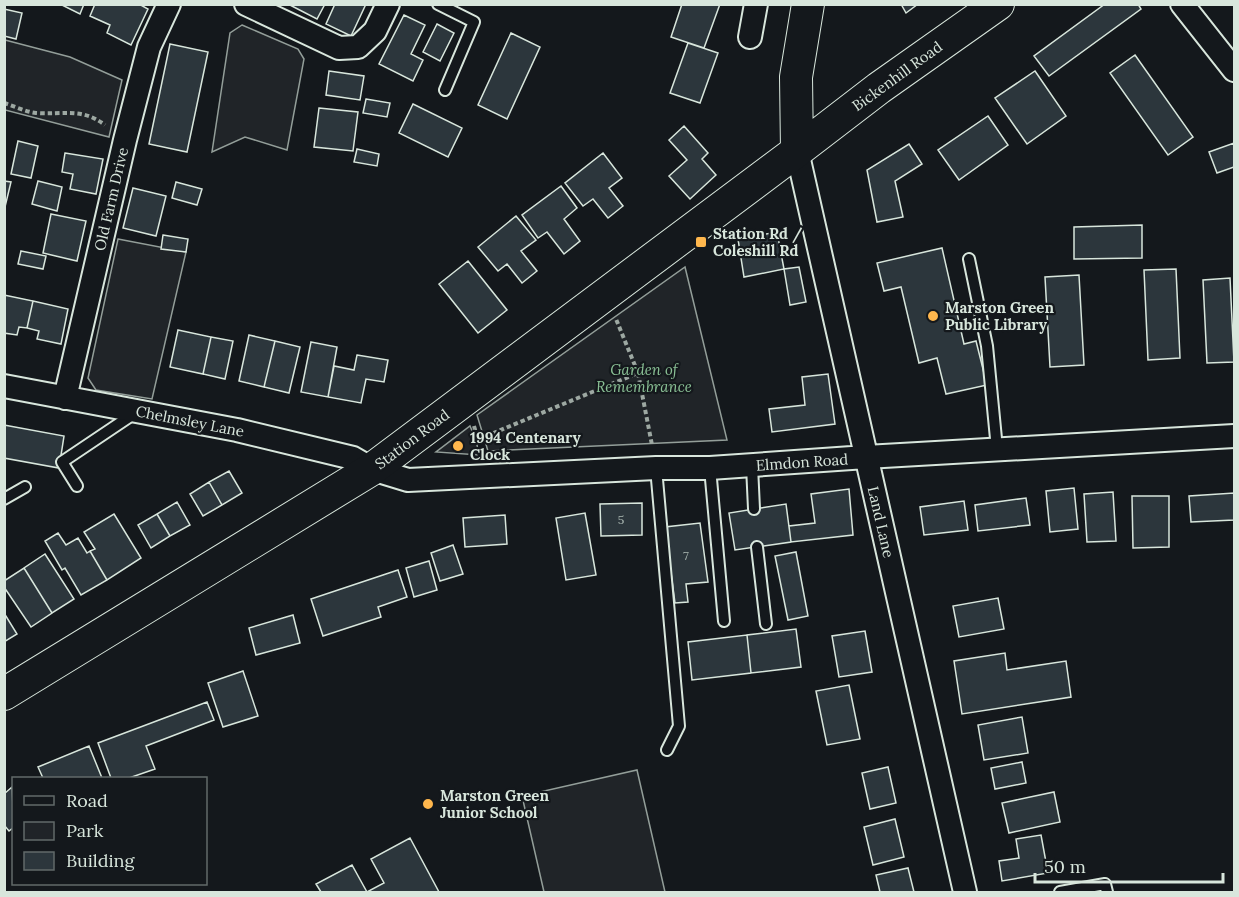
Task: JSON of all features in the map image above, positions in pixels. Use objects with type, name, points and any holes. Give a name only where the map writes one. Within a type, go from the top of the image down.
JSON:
[{"type":"street","name":"Old Farm Drive","points":[[65,398],[149,47],[169,4]]},
{"type":"street","points":[[246,4],[339,48],[358,47],[375,31],[388,4]]},
{"type":"street","points":[[750,37],[756,4]]},
{"type":"street","points":[[798,151],[796,77],[808,4]]},
{"type":"street","name":"Bickenhill Road","points":[[798,151],[879,88],[998,4]]},
{"type":"street","points":[[1182,4],[1234,70]]},
{"type":"street","name":"Station Road","points":[[4,694],[372,469],[798,151]]},
{"type":"street","name":"Land Lane","points":[[798,151],[965,892]]},
{"type":"street","name":"Chelmsley Lane","points":[[4,386],[249,433],[353,458],[372,469]]},
{"type":"street","name":"Elmdon Road","points":[[372,469],[408,480],[654,458],[710,468],[1234,436]]},
{"type":"lane","points":[[438,4],[474,22],[445,90]]},
{"type":"lane","points":[[969,259],[987,346],[997,449]]},
{"type":"lane","points":[[77,486],[62,462],[138,411]]},
{"type":"lane","points":[[654,458],[679,726],[668,750]]},
{"type":"lane","points":[[752,466],[754,509]]},
{"type":"lane","points":[[710,468],[724,621]]},
{"type":"lane","points":[[4,500],[26,487]]},
{"type":"lane","points":[[757,547],[766,624]]},
{"type":"lane","points":[[1060,892],[1105,884],[1107,892]]},
{"type":"path","points":[[4,103],[35,113],[68,112],[96,118],[125,140]]},
{"type":"path","points":[[605,294],[638,373],[654,458]]},
{"type":"path","points":[[479,439],[638,373]]},
{"type":"path","points":[[464,401],[479,439],[483,458]]},
{"type":"green space","points":[[242,25],[298,49],[304,59],[287,150],[245,137],[212,152],[230,33]]},
{"type":"green space","points":[[5,40],[70,57],[122,80],[109,137],[5,110]]},
{"type":"green space","points":[[118,239],[186,252],[152,399],[96,390],[88,378]]},
{"type":"green space","name":"Garden of Remembrance","points":[[685,267],[727,440],[488,451],[477,415]]},
{"type":"green space","points":[[470,426],[479,455],[436,452]]},
{"type":"green space","points":[[637,770],[665,892],[544,892],[522,796]]},
{"type":"building","points":[[60,4],[84,4],[80,14]]},
{"type":"building","points":[[95,4],[139,4],[148,9],[131,45],[107,33],[110,25],[90,16]]},
{"type":"building","points":[[288,4],[325,4],[317,19]]},
{"type":"building","points":[[335,4],[366,4],[351,36],[326,24]]},
{"type":"building","points":[[682,4],[720,4],[704,48],[671,37]]},
{"type":"building","points":[[901,4],[918,4],[906,13]]},
{"type":"building","points":[[1105,4],[1138,4],[1141,9],[1049,76],[1034,56]]},
{"type":"building","points":[[4,9],[22,13],[16,39],[4,36]]},
{"type":"building","points":[[404,15],[425,25],[411,54],[423,60],[413,81],[379,64]]},
{"type":"building","points":[[437,24],[454,33],[440,61],[423,52]]},
{"type":"building","points":[[511,33],[540,47],[507,119],[478,105]]},
{"type":"building","points":[[688,43],[718,53],[700,103],[670,93]]},
{"type":"building","points":[[170,44],[208,52],[187,152],[149,144]]},
{"type":"building","points":[[1135,55],[1193,137],[1168,155],[1110,73]]},
{"type":"building","points":[[329,71],[364,76],[360,100],[326,95]]},
{"type":"building","points":[[1035,71],[1066,116],[1027,144],[995,98]]},
{"type":"building","points":[[366,99],[390,103],[387,117],[363,113]]},
{"type":"building","points":[[413,104],[462,128],[448,157],[399,133]]},
{"type":"building","points":[[319,108],[358,112],[353,151],[314,147]]},
{"type":"building","points":[[988,116],[1008,145],[959,180],[938,150]]},
{"type":"building","points":[[684,126],[708,153],[702,159],[716,175],[690,199],[669,176],[687,160],[669,140]]},
{"type":"building","points":[[18,141],[38,146],[31,178],[11,174]]},
{"type":"building","points":[[1234,143],[1234,167],[1217,173],[1209,152]]},
{"type":"building","points":[[909,144],[922,164],[895,181],[903,217],[877,222],[867,170]]},
{"type":"building","points":[[357,149],[379,154],[377,166],[354,162]]},
{"type":"building","points":[[65,153],[103,159],[96,194],[70,189],[73,174],[62,172]]},
{"type":"building","points":[[603,153],[622,178],[609,188],[623,206],[608,218],[593,199],[583,206],[565,183]]},
{"type":"building","points":[[4,181],[11,182],[4,211]]},
{"type":"building","points":[[38,181],[62,187],[57,211],[32,204]]},
{"type":"building","points":[[176,182],[202,189],[197,205],[172,198]]},
{"type":"building","points":[[561,186],[577,208],[564,219],[580,241],[564,254],[547,232],[538,238],[522,215]]},
{"type":"building","points":[[133,188],[166,196],[156,236],[123,228]]},
{"type":"building","points":[[51,214],[86,221],[77,261],[43,253]]},
{"type":"building","points":[[516,216],[536,240],[521,251],[537,271],[522,283],[507,264],[498,271],[478,247]]},
{"type":"building","points":[[1142,225],[1142,258],[1074,259],[1074,227]]},
{"type":"building","points":[[777,232],[784,269],[744,277],[738,239]]},
{"type":"building","points":[[163,235],[188,239],[186,252],[161,249]]},
{"type":"building","name":"Marston Green Public Library","points":[[942,248],[964,344],[976,341],[987,385],[946,394],[937,358],[919,363],[901,287],[884,291],[877,263]]},
{"type":"building","points":[[21,251],[46,256],[43,269],[18,264]]},
{"type":"building","points":[[468,261],[507,310],[478,333],[439,284]]},
{"type":"building","points":[[799,267],[806,302],[790,305],[784,269]]},
{"type":"building","points":[[1176,269],[1180,358],[1148,360],[1144,270]]},
{"type":"building","points":[[1079,275],[1084,365],[1050,367],[1045,277]]},
{"type":"building","points":[[1230,278],[1234,362],[1207,363],[1203,280]]},
{"type":"building","points":[[4,295],[33,301],[27,328],[19,327],[17,335],[4,333]]},
{"type":"building","points":[[33,301],[68,309],[61,344],[37,339],[39,331],[27,328]]},
{"type":"building","points":[[178,330],[211,337],[203,374],[170,367]]},
{"type":"building","points":[[249,335],[275,341],[264,387],[239,381]]},
{"type":"building","points":[[211,337],[233,341],[225,379],[203,374]]},
{"type":"building","points":[[275,341],[300,347],[289,393],[264,387]]},
{"type":"building","points":[[311,342],[337,347],[328,397],[301,392]]},
{"type":"building","points":[[357,355],[388,360],[384,382],[366,379],[361,403],[328,397],[334,366],[354,370]]},
{"type":"building","points":[[828,374],[835,424],[772,432],[769,409],[805,405],[802,377]]},
{"type":"building","points":[[4,425],[64,436],[59,468],[4,458]]},
{"type":"building","points":[[229,471],[242,493],[222,505],[209,482]]},
{"type":"building","points":[[209,482],[222,505],[203,516],[190,494]]},
{"type":"building","points":[[1074,488],[1078,529],[1050,532],[1046,491]]},
{"type":"building","points":[[849,489],[853,535],[791,542],[789,526],[815,523],[811,494]]},
{"type":"building","points":[[1113,492],[1116,541],[1087,542],[1084,494]]},
{"type":"building","points":[[1234,493],[1234,520],[1191,522],[1189,496]]},
{"type":"building","points":[[1132,496],[1169,496],[1169,547],[1133,548]]},
{"type":"building","points":[[1026,498],[1030,525],[978,531],[975,505]]},
{"type":"building","points":[[964,501],[968,530],[924,535],[920,507]]},
{"type":"building","points":[[177,502],[190,525],[170,536],[157,514]]},
{"type":"building","points":[[642,503],[642,535],[601,536],[600,504]]},
{"type":"building","points":[[786,504],[791,542],[735,550],[729,513]]},
{"type":"building","points":[[585,513],[596,575],[566,580],[556,518]]},
{"type":"building","points":[[114,514],[141,558],[107,580],[90,551],[95,549],[84,532]]},
{"type":"building","points":[[157,514],[170,536],[151,548],[138,525]]},
{"type":"building","points":[[505,515],[507,544],[465,547],[463,518]]},
{"type":"building","points":[[700,523],[708,582],[686,584],[688,602],[675,603],[665,527]]},
{"type":"building","points":[[58,533],[66,545],[78,538],[87,553],[90,551],[107,580],[81,595],[65,568],[62,570],[45,541]]},
{"type":"building","points":[[453,545],[463,574],[440,581],[431,553]]},
{"type":"building","points":[[796,552],[808,616],[788,620],[775,556]]},
{"type":"building","points":[[45,554],[74,599],[52,613],[24,568]]},
{"type":"building","points":[[429,561],[437,590],[414,597],[406,568]]},
{"type":"building","points":[[24,568],[52,613],[31,627],[4,587],[4,581]]},
{"type":"building","points":[[398,570],[407,597],[378,607],[381,617],[323,636],[311,599]]},
{"type":"building","points":[[998,598],[1004,629],[959,637],[953,606]]},
{"type":"building","points":[[4,613],[17,634],[4,642]]},
{"type":"building","points":[[293,615],[300,643],[256,655],[249,628]]},
{"type":"building","points":[[796,629],[801,667],[751,673],[747,635]]},
{"type":"building","points":[[865,631],[872,672],[839,677],[832,636]]},
{"type":"building","points":[[747,635],[751,673],[692,680],[688,642]]},
{"type":"building","points":[[1005,653],[1007,670],[1066,661],[1071,697],[962,714],[954,661]]},
{"type":"building","points":[[243,671],[258,716],[223,727],[208,683]]},
{"type":"building","points":[[849,685],[860,739],[827,745],[816,691]]},
{"type":"building","points":[[207,702],[214,720],[146,746],[155,769],[132,777],[111,777],[98,743]]},
{"type":"building","points":[[1022,717],[1028,753],[984,760],[978,725]]},
{"type":"building","points":[[89,746],[102,777],[43,777],[38,767]]},
{"type":"building","points":[[1022,762],[1026,783],[995,789],[991,768]]},
{"type":"building","points":[[888,767],[896,803],[870,809],[862,773]]},
{"type":"building","points":[[12,787],[12,829],[9,831],[4,825],[4,794]]},
{"type":"building","points":[[1054,792],[1060,822],[1009,833],[1002,803]]},
{"type":"building","points":[[895,819],[904,857],[873,865],[864,827]]},
{"type":"building","points":[[1041,835],[1048,873],[1002,881],[999,861],[1019,858],[1016,839]]},
{"type":"building","points":[[410,838],[439,892],[367,892],[384,883],[371,859]]},
{"type":"building","points":[[352,865],[367,892],[321,892],[316,884]]},
{"type":"building","points":[[908,868],[914,892],[880,892],[876,875]]},
{"type":"place","name":"Station Rd / Coleshill Rd","points":[[701,242]]},
{"type":"place","name":"Marston Green Public Library","points":[[933,316]]},
{"type":"place","name":"1994 Centenary Clock","points":[[458,446]]},
{"type":"place","name":"Marston Green Junior School","points":[[428,804]]}]
